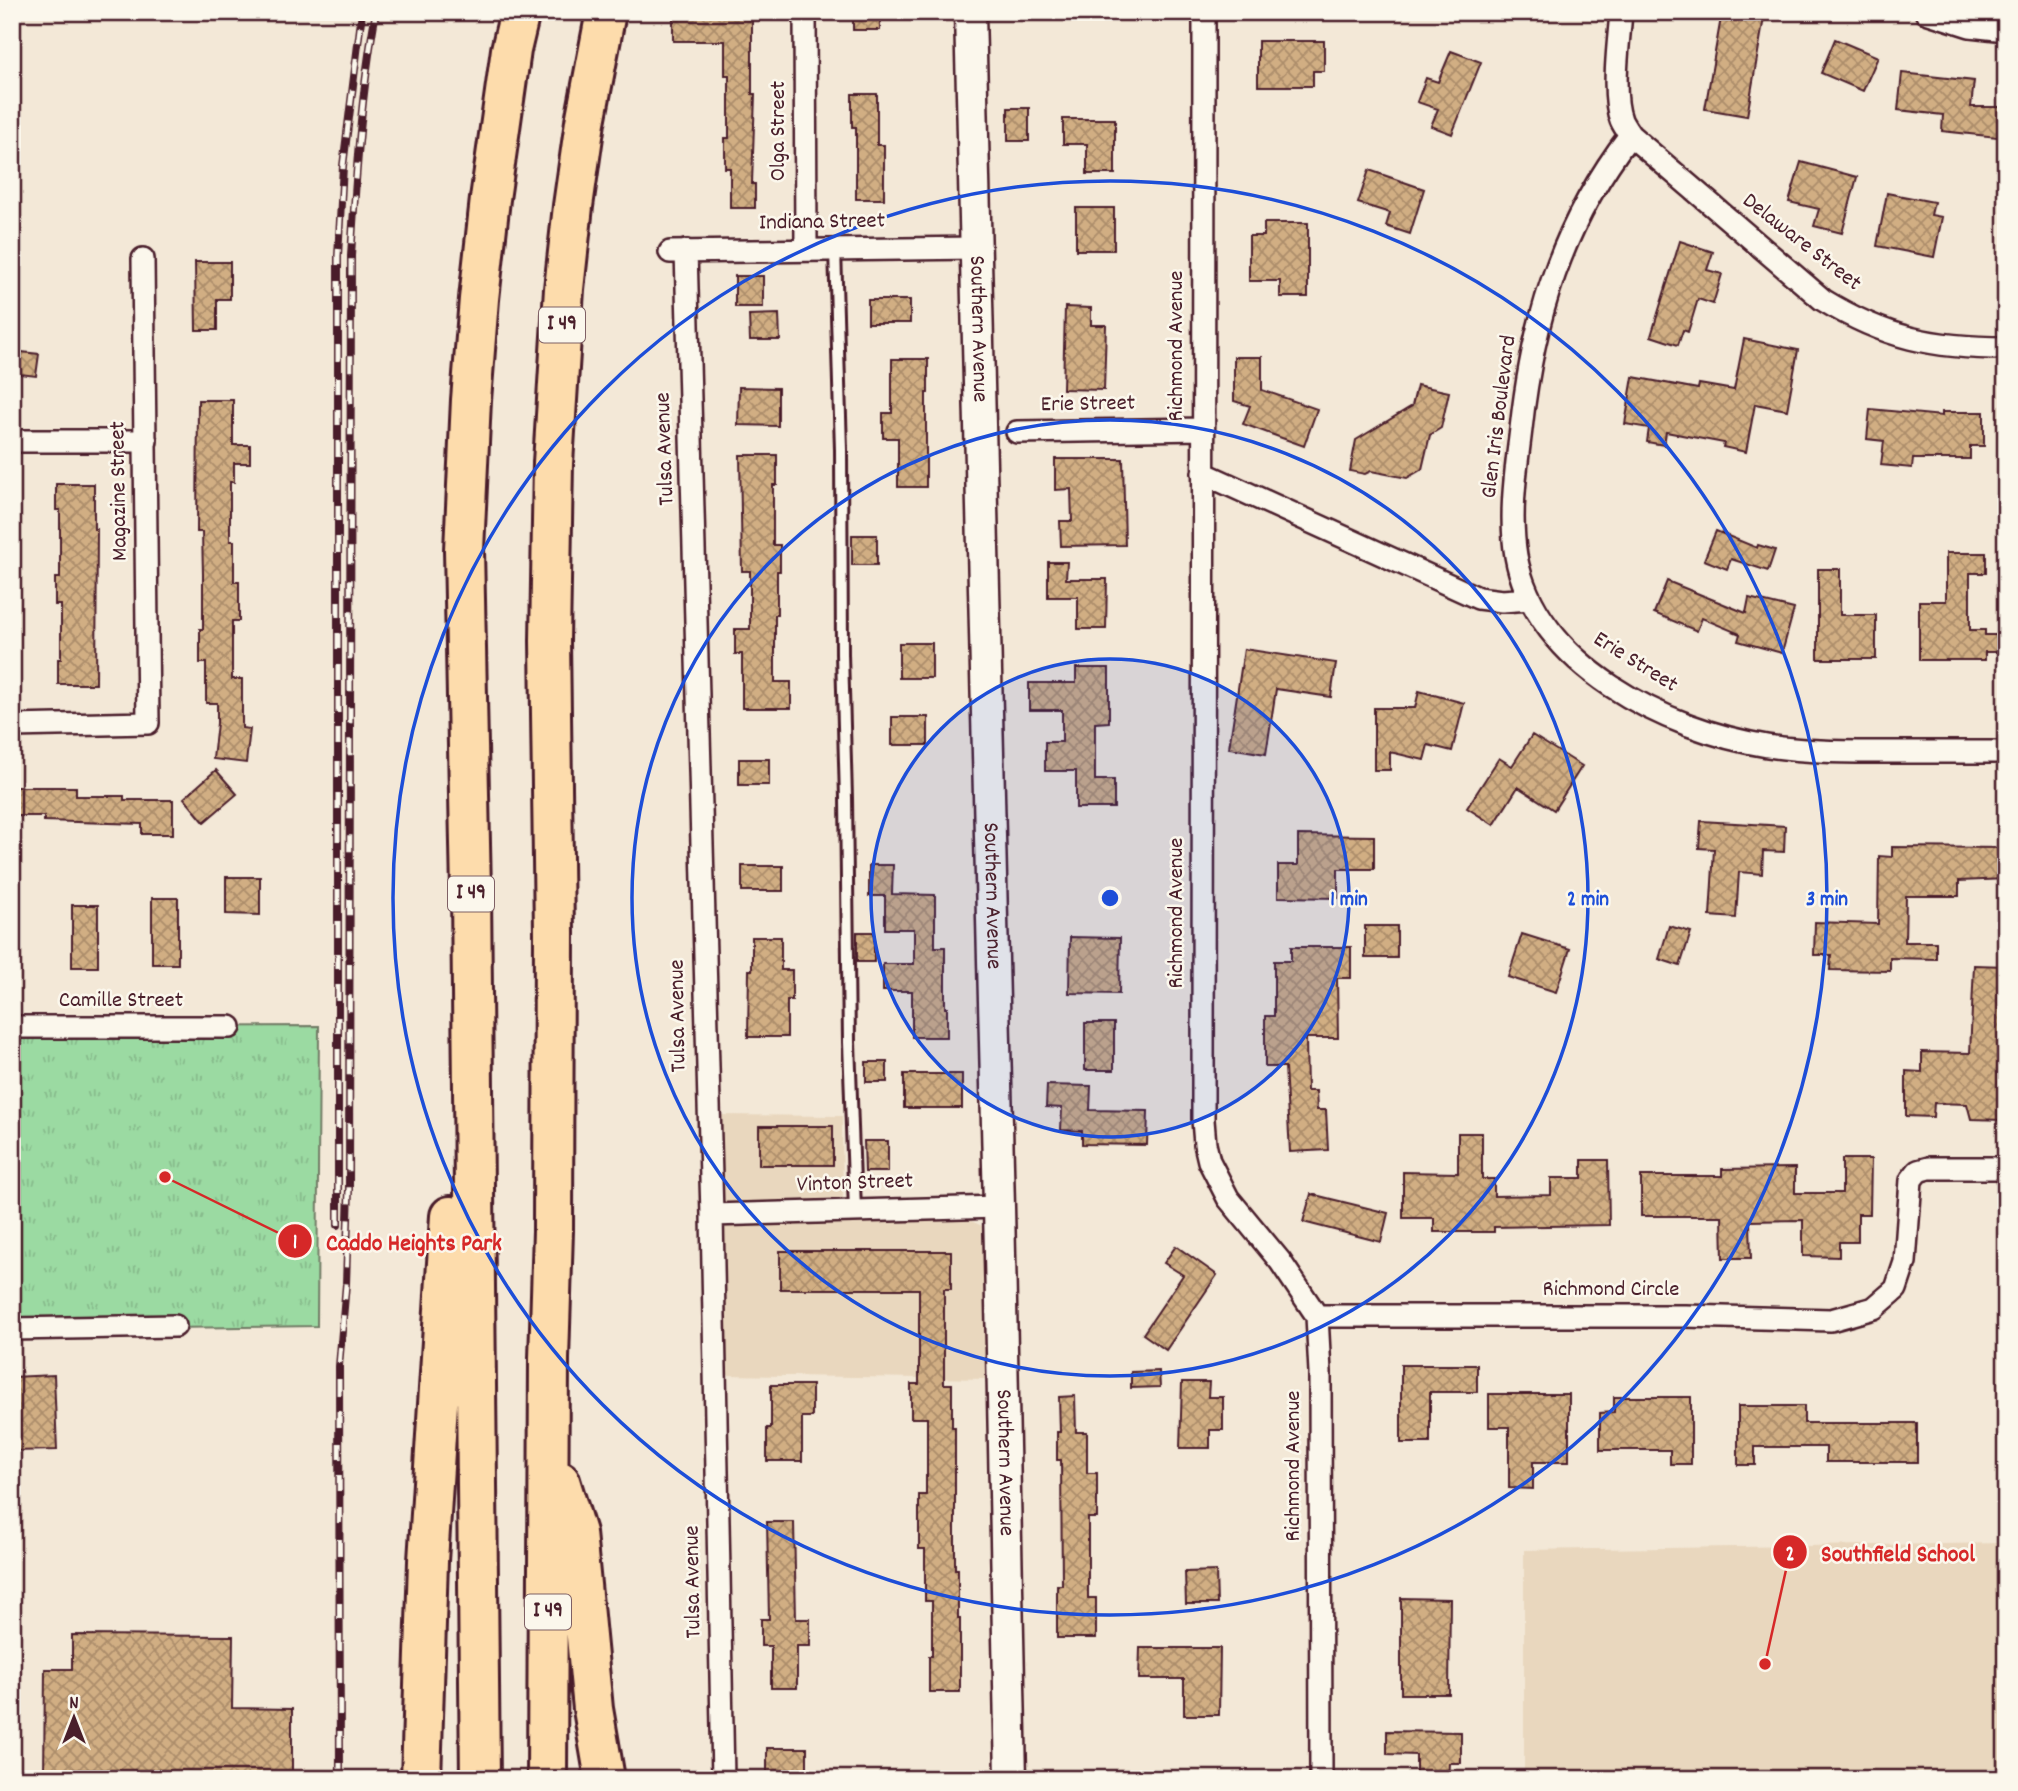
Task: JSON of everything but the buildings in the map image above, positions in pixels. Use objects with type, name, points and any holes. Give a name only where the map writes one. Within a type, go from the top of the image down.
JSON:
[{"type":"highway","name":"I 49","points":[[480,1779],[471,892],[464,550],[471,400],[489,208],[520,12]]},
{"type":"highway","name":"I 49","points":[[547,1779],[548,1359],[553,1217],[554,932],[550,641],[553,463],[564,289],[573,205],[585,122],[606,12]]},
{"type":"highway","points":[[421,1779],[428,1562],[471,892]]},
{"type":"highway","points":[[549,1446],[576,1533],[593,1709],[605,1779]]},
{"type":"street","name":"Olga Street","points":[[805,12],[806,249]]},
{"type":"street","name":"Southern Avenue","points":[[970,12],[1011,1779]]},
{"type":"street","name":"Richmond Avenue","points":[[1203,12],[1203,1120],[1205,1144],[1216,1176],[1228,1198],[1280,1261],[1317,1317],[1320,1372],[1321,1779]]},
{"type":"street","points":[[1621,12],[1618,110],[1630,135]]},
{"type":"street","points":[[1926,12],[1970,26],[2006,30]]},
{"type":"street","name":"Delaware Street","points":[[1630,135],[1823,300],[1842,312],[1883,331],[1927,343],[1972,348],[2006,348]]},
{"type":"street","name":"Glen Iris Boulevard","points":[[1530,599],[1516,556],[1513,526],[1524,400],[1536,334],[1569,235],[1607,164],[1630,135]]},
{"type":"street","name":"Indiana Street","points":[[678,252],[975,248]]},
{"type":"street","name":"Tulsa Avenue","points":[[678,252],[712,1215],[723,1779]]},
{"type":"street","name":"Magazine Street","points":[[12,726],[148,723],[143,259]]},
{"type":"street","name":"Erie Street","points":[[1017,432],[1203,429]]},
{"type":"street","points":[[12,441],[146,441]]},
{"type":"street","points":[[1203,473],[1478,598],[1502,601],[1530,599]]},
{"type":"street","name":"Erie Street","points":[[1530,599],[1555,638],[1581,664],[1636,701],[1712,733],[1766,746],[1821,752],[2006,752]]},
{"type":"street","name":"Camille Street","points":[[12,1027],[230,1027]]},
{"type":"street","name":"Richmond Circle","points":[[1317,1317],[1685,1317],[1831,1320],[1874,1308],[1896,1289],[1905,1262],[1909,1189],[1914,1175],[1929,1168],[2006,1168]]},
{"type":"street","name":"Vinton Street","points":[[712,1215],[999,1206]]},
{"type":"street","points":[[12,1329],[175,1326]]},
{"type":"lane","points":[[835,248],[841,450],[849,1042],[855,1211]]},
{"type":"shaded area","points":[[713,1115],[842,1116],[843,1218],[967,1219],[982,1226],[985,1229],[990,1379],[725,1375]]},
{"type":"shaded area","points":[[2006,1543],[2006,1779],[1524,1779],[1524,1550]]},
{"type":"green space","points":[[319,1026],[317,1326],[12,1330],[12,1027]]},
{"type":"railway","points":[[338,1225],[338,256],[343,166],[362,12]]},
{"type":"railway","points":[[340,1779],[339,1366],[346,1284],[349,1189],[351,256],[363,103],[376,12]]},
{"type":"place","name":"Caddo Heights Park","points":[[165,1177]]},
{"type":"place","name":"Southfield School","points":[[1765,1664]]}]
